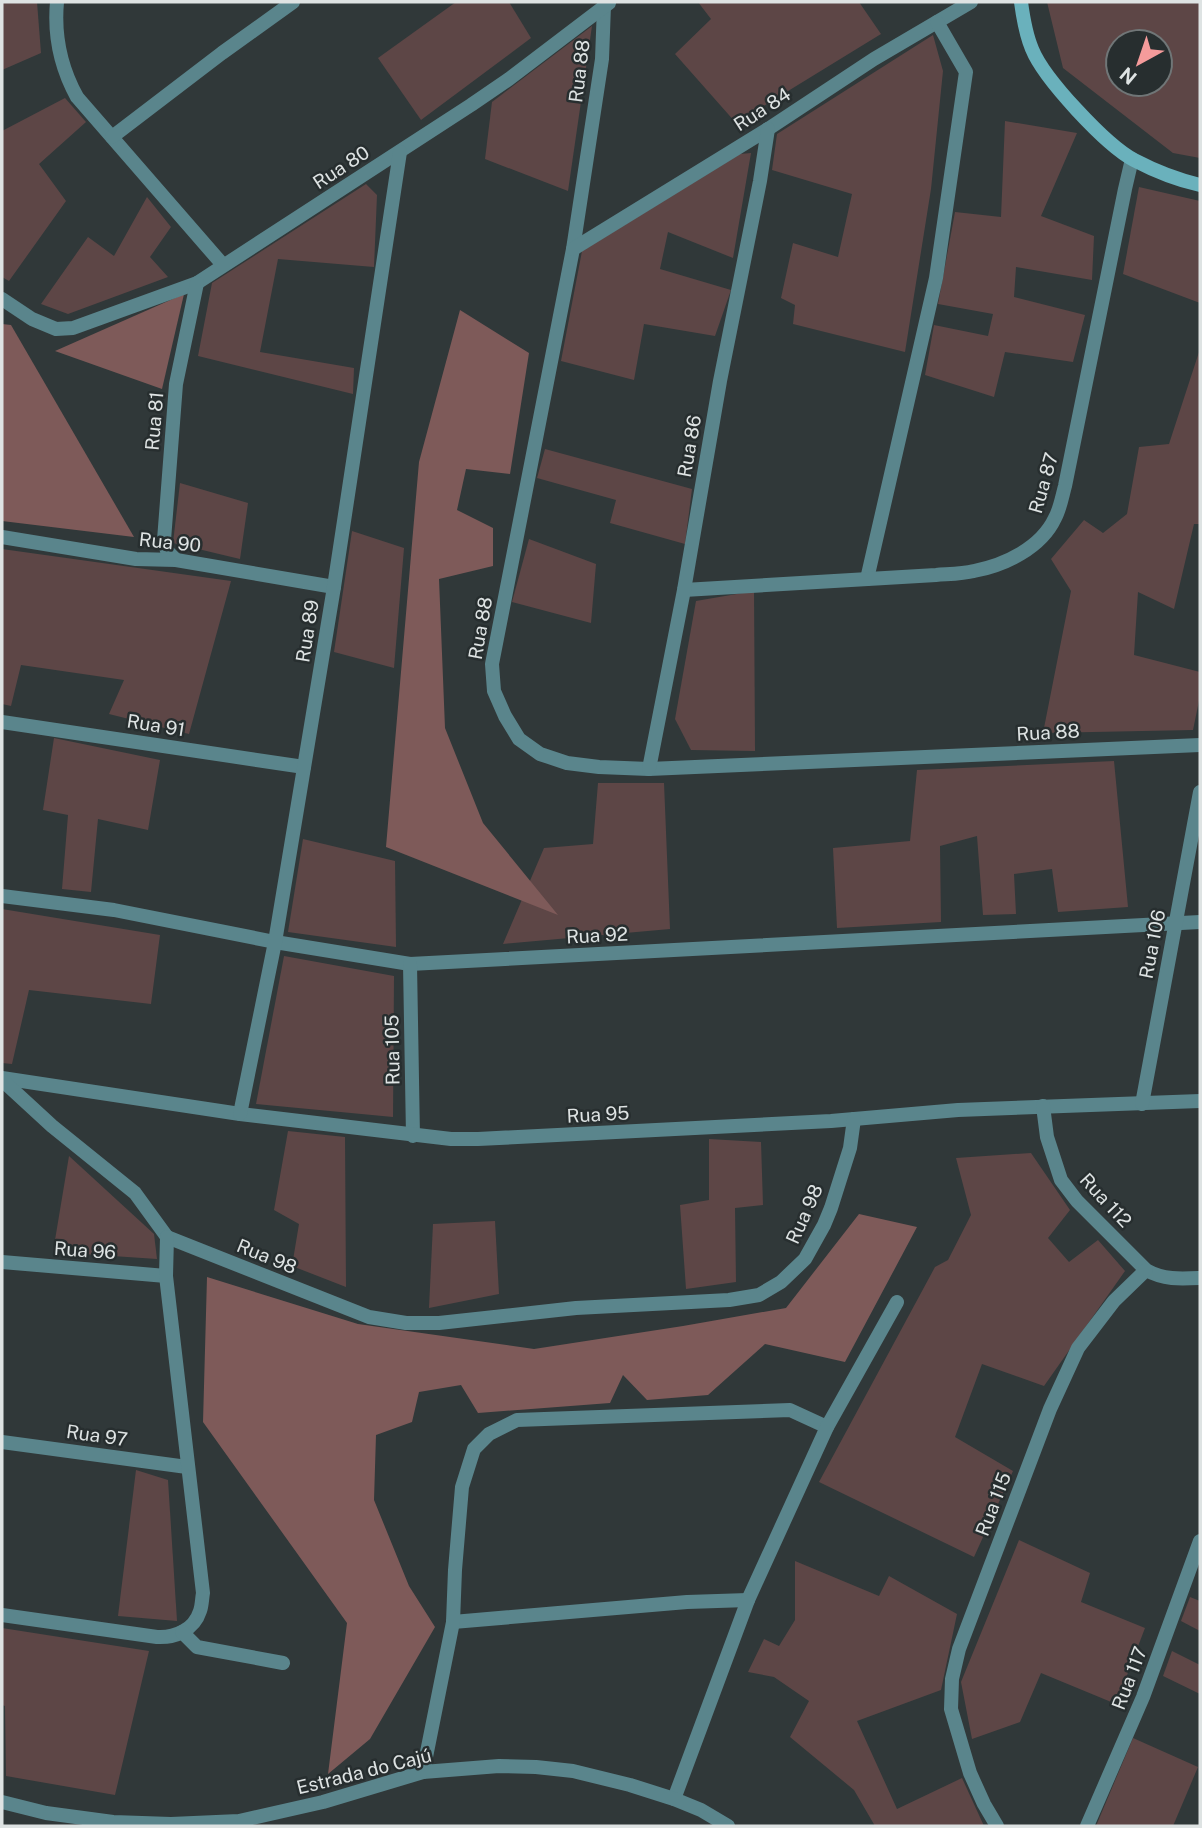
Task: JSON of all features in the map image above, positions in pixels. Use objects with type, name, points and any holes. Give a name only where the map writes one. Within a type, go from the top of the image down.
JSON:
[{"type":"main road","points":[[1021,2],[1032,50],[1075,108],[1132,159],[1200,185]]},
{"type":"street","points":[[57,2],[58,45],[69,83],[82,104],[223,265]]},
{"type":"street","points":[[112,137],[293,2]]},
{"type":"street","name":"Rua 84","points":[[573,249],[768,129],[874,59],[971,2]]},
{"type":"street","name":"Rua 80","points":[[2,299],[56,329],[73,328],[197,283],[509,79],[607,4]]},
{"type":"street","name":"Rua 88","points":[[607,4],[602,59],[573,249],[492,664],[494,691],[519,739],[540,754],[567,763],[649,769],[1200,745]]},
{"type":"street","points":[[867,579],[936,278],[965,72],[937,22]]},
{"type":"street","name":"Rua 86","points":[[649,769],[768,129]]},
{"type":"street","name":"Rua 89","points":[[240,1114],[275,942],[334,587],[400,152]]},
{"type":"street","name":"Rua 87","points":[[684,590],[975,571],[1024,551],[1048,531],[1056,516],[1065,486],[1132,159]]},
{"type":"street","name":"Rua 81","points":[[176,560],[167,551],[164,540],[176,384],[197,283]]},
{"type":"street","name":"Rua 90","points":[[2,537],[136,559],[176,560],[334,587]]},
{"type":"street","name":"Rua 91","points":[[2,722],[304,767]]},
{"type":"street","name":"Rua 106","points":[[1142,1104],[1200,792]]},
{"type":"street","name":"Rua 92","points":[[2,896],[114,910],[275,942],[410,964],[1200,922]]},
{"type":"street","name":"Rua 105","points":[[410,964],[413,1136]]},
{"type":"street","points":[[2,1079],[52,1126],[135,1193],[167,1237],[166,1276],[203,1593],[200,1612],[191,1624],[171,1638],[2,1615]]},
{"type":"street","name":"Rua 95","points":[[2,1079],[413,1136],[478,1139],[854,1119],[958,1110],[1200,1101]]},
{"type":"street","name":"Rua 112","points":[[1043,1106],[1047,1137],[1061,1180],[1077,1201],[1146,1270]]},
{"type":"street","name":"Rua 98","points":[[167,1237],[369,1317],[406,1323],[576,1308],[729,1300],[759,1295],[781,1282],[805,1259],[824,1225],[850,1148],[854,1119]]},
{"type":"street","name":"Rua 96","points":[[2,1262],[166,1276]]},
{"type":"street","points":[[1146,1270],[1168,1279],[1200,1278]]},
{"type":"street","name":"Rua 115","points":[[997,1826],[970,1773],[951,1709],[959,1649],[1050,1409],[1078,1348],[1114,1301],[1146,1270]]},
{"type":"street","points":[[674,1799],[748,1600],[827,1427],[897,1302]]},
{"type":"street","points":[[423,1772],[453,1622],[462,1488],[474,1449],[489,1434],[517,1420],[790,1410],[827,1427]]},
{"type":"street","name":"Rua 97","points":[[2,1442],[187,1467]]},
{"type":"street","name":"Rua 117","points":[[1087,1826],[1143,1697],[1200,1541]]},
{"type":"street","points":[[453,1622],[687,1602],[748,1600]]},
{"type":"street","points":[[182,1632],[197,1647],[283,1663]]},
{"type":"street","name":"Estrada do Cajú","points":[[2,1802],[46,1813],[113,1822],[171,1824],[239,1821],[323,1802],[423,1772],[499,1766],[536,1767],[585,1774],[630,1785],[701,1810],[728,1826]]},
{"type":"shaded area","points":[[2,2],[37,2],[41,53],[2,70]]},
{"type":"shaded area","points":[[456,2],[509,2],[531,38],[421,120],[378,58]]},
{"type":"shaded area","points":[[698,2],[859,2],[881,34],[736,123],[675,54],[711,19]]},
{"type":"shaded area","points":[[1047,2],[1200,2],[1200,158],[1173,153],[1063,68]]},
{"type":"shaded area","points":[[592,26],[568,191],[485,159],[492,102]]},
{"type":"shaded area","points":[[933,35],[943,71],[931,189],[905,352],[793,324],[795,305],[781,298],[793,243],[838,257],[852,194],[772,170],[777,134]]},
{"type":"shaded area","points":[[65,98],[86,122],[39,164],[66,201],[9,281],[2,277],[2,131]]},
{"type":"shaded area","points":[[1005,121],[1077,133],[1041,216],[1094,236],[1092,280],[1016,267],[1014,297],[1085,315],[1073,362],[1005,352],[994,397],[925,375],[934,325],[988,336],[993,314],[938,304],[955,212],[1001,217]]},
{"type":"shaded area","points":[[751,153],[733,258],[668,232],[660,269],[731,290],[715,336],[644,324],[634,380],[561,361],[582,251],[740,154]]},
{"type":"shaded area","points":[[366,184],[377,195],[374,267],[278,259],[260,352],[354,368],[353,394],[198,356],[212,283]]},
{"type":"shaded area","points":[[1139,187],[1200,201],[1200,303],[1123,274]]},
{"type":"shaded area","points":[[147,197],[171,227],[150,257],[168,277],[68,314],[41,304],[88,237],[114,256]]},
{"type":"shaded area","points":[[184,294],[162,389],[55,351]]},
{"type":"shaded area","points":[[460,310],[529,353],[510,474],[466,469],[457,510],[493,528],[493,566],[439,579],[445,728],[483,823],[558,915],[386,847],[419,462]]},
{"type":"shaded area","points":[[2,324],[11,325],[134,537],[2,521]]},
{"type":"shaded area","points":[[1200,349],[1200,524],[1194,524],[1174,609],[1138,592],[1134,655],[1200,672],[1200,696],[1193,730],[1043,733],[1071,591],[1051,559],[1084,520],[1103,533],[1127,514],[1139,447],[1169,444]]},
{"type":"shaded area","points":[[545,449],[692,489],[685,544],[610,523],[616,500],[537,478]]},
{"type":"shaded area","points":[[180,483],[248,503],[240,559],[173,543]]},
{"type":"shaded area","points":[[352,531],[404,548],[394,668],[334,652]]},
{"type":"shaded area","points":[[529,539],[596,564],[591,623],[512,602]]},
{"type":"shaded area","points":[[2,549],[231,581],[189,734],[109,714],[124,680],[21,665],[11,706],[2,704]]},
{"type":"shaded area","points":[[754,591],[755,751],[691,750],[675,719],[696,601]]},
{"type":"shaded area","points":[[54,738],[160,760],[148,830],[98,819],[91,892],[62,889],[68,815],[43,810]]},
{"type":"shaded area","points":[[1114,761],[1128,907],[1058,912],[1052,869],[1014,874],[1016,914],[983,915],[977,836],[940,846],[941,922],[837,928],[833,848],[910,841],[917,770]]},
{"type":"shaded area","points":[[598,783],[664,783],[670,929],[503,944],[544,848],[593,844]]},
{"type":"shaded area","points":[[303,839],[395,861],[396,947],[288,932]]},
{"type":"shaded area","points":[[2,909],[160,935],[151,1004],[29,990],[12,1064],[2,1063]]},
{"type":"shaded area","points":[[284,956],[394,976],[393,1117],[256,1104]]},
{"type":"shaded area","points":[[288,1131],[345,1137],[346,1287],[292,1266],[299,1224],[274,1210]]},
{"type":"shaded area","points":[[709,1139],[761,1142],[763,1205],[735,1208],[736,1282],[686,1289],[680,1205],[709,1200]]},
{"type":"shaded area","points":[[1031,1153],[1070,1210],[1048,1238],[1069,1262],[1098,1240],[1125,1271],[1044,1386],[982,1364],[955,1437],[1013,1471],[974,1557],[819,1482],[935,1267],[948,1260],[971,1215],[956,1158]]},
{"type":"shaded area","points":[[69,1156],[154,1234],[157,1259],[53,1252]]},
{"type":"shaded area","points":[[859,1214],[917,1227],[845,1362],[765,1344],[708,1395],[647,1400],[623,1375],[610,1403],[478,1413],[461,1385],[419,1392],[412,1422],[376,1435],[374,1500],[409,1586],[435,1627],[370,1739],[328,1774],[347,1623],[203,1422],[207,1277],[358,1324],[534,1349],[786,1308]]},
{"type":"shaded area","points":[[495,1221],[499,1294],[429,1308],[433,1224]]},
{"type":"shaded area","points":[[136,1470],[168,1480],[177,1621],[118,1616]]},
{"type":"shaded area","points":[[1019,1540],[1090,1573],[1081,1602],[1145,1628],[1116,1704],[1041,1673],[1020,1722],[972,1739],[961,1682]]},
{"type":"shaded area","points":[[795,1561],[879,1596],[889,1576],[957,1614],[941,1690],[857,1721],[897,1809],[962,1778],[984,1826],[875,1826],[854,1790],[790,1737],[809,1701],[774,1677],[748,1672],[764,1639],[779,1646],[795,1620]]},
{"type":"shaded area","points":[[1190,1597],[1200,1601],[1200,1631],[1181,1621]]},
{"type":"shaded area","points":[[2,1628],[149,1651],[115,1795],[6,1776]]},
{"type":"shaded area","points":[[1172,1651],[1200,1665],[1200,1694],[1163,1676]]},
{"type":"shaded area","points":[[1133,1738],[1198,1767],[1173,1826],[1096,1826]]}]
